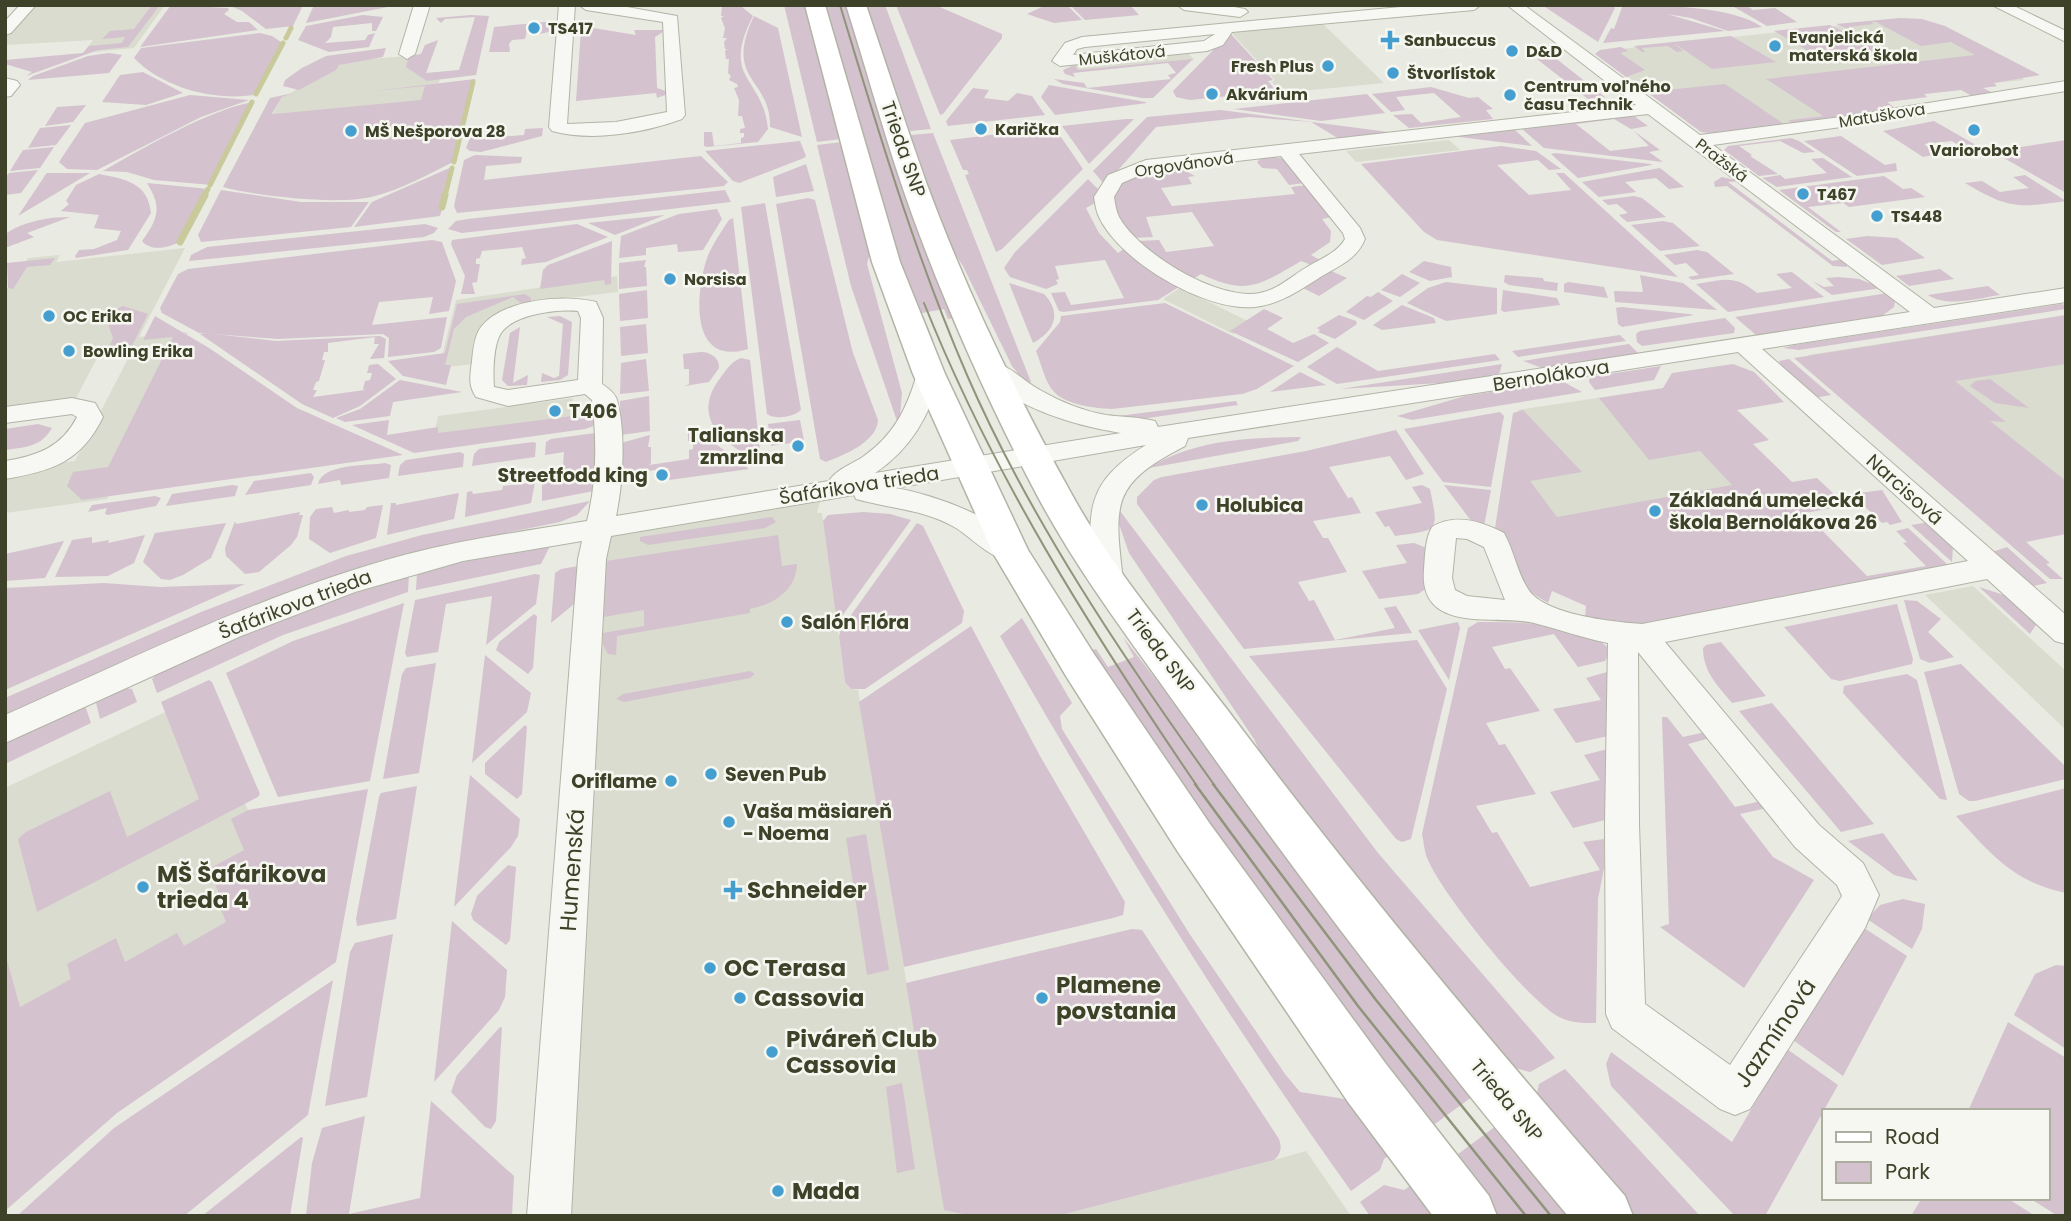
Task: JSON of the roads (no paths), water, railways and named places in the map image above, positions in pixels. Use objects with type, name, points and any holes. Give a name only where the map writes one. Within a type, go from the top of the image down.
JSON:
[{"type":"street","points":[[5,30],[29,5]]},
{"type":"street","points":[[567,5],[558,127],[572,131],[660,122],[676,115],[671,19],[586,5]]},
{"type":"street","points":[[815,5],[886,262],[929,374],[1011,553],[1080,665],[1194,838],[1367,1083],[1469,1216]]},
{"type":"street","name":"Trieda SNP","points":[[856,5],[914,183],[941,253],[1049,486],[1108,580],[1293,833],[1504,1098],[1605,1216]]},
{"type":"street","points":[[1184,5],[1320,20]]},
{"type":"street","name":"Muškátová","points":[[1227,29],[1217,42],[1207,46],[1060,61],[1071,46],[1082,42],[1474,5]]},
{"type":"street","name":"Pražská","points":[[1514,5],[1930,316]]},
{"type":"street","points":[[1999,5],[2066,37]]},
{"type":"street","points":[[407,54],[421,8]]},
{"type":"street","points":[[5,83],[12,85],[5,92]]},
{"type":"street","name":"Matuškova","points":[[1697,141],[1841,122],[2066,86]]},
{"type":"street","name":"Orgovánová","points":[[1286,150],[1353,232],[1355,239],[1348,250],[1268,298],[1231,300],[1188,283],[1126,242],[1106,212],[1106,191],[1119,178],[1135,169],[1286,150],[1652,108]]},
{"type":"street","name":"Bernolákova","points":[[1036,455],[2066,296]]},
{"type":"street","points":[[590,386],[592,318],[588,307],[564,303],[534,309],[498,324],[488,334],[481,385],[489,395],[508,398],[590,386],[600,392],[607,411],[607,494],[600,526]]},
{"type":"street","name":"Narcisová","points":[[1745,346],[2066,633]]},
{"type":"street","points":[[992,368],[1029,396],[1075,417],[1126,426],[1205,427]]},
{"type":"street","points":[[823,491],[866,469],[891,449],[914,420],[929,374]]},
{"type":"street","points":[[5,415],[72,406],[86,408],[90,417],[80,435],[64,453],[33,466],[5,470]]},
{"type":"street","points":[[1108,580],[1104,511],[1112,491],[1144,458],[1205,427]]},
{"type":"street","name":"Šafárikova trieda","points":[[5,730],[231,628],[352,580],[463,551],[1036,455]]},
{"type":"street","points":[[823,491],[893,496],[926,502],[962,518],[1011,553]]},
{"type":"street","name":"Humenská","points":[[549,1216],[592,559],[600,526]]},
{"type":"street","points":[[1533,611],[1633,635],[1993,567]]},
{"type":"street","name":"Jazmínová","points":[[1633,635],[1807,836],[1850,874],[1861,895],[1852,916],[1735,1094],[1626,1014],[1622,824],[1633,635]]},
{"type":"waterway","points":[[286,38],[291,28]]},
{"type":"waterway","points":[[256,94],[283,43]]},
{"type":"waterway","points":[[454,162],[473,82]]},
{"type":"waterway","points":[[210,185],[252,102]]},
{"type":"waterway","points":[[445,196],[452,168]]},
{"type":"waterway","points":[[204,196],[208,189]]},
{"type":"waterway","points":[[180,242],[205,195]]},
{"type":"waterway","points":[[442,207],[445,195]]},
{"type":"tram line","points":[[840,5],[914,238],[948,330],[992,429],[1019,482],[1080,586],[1215,786]]},
{"type":"tram line","points":[[924,303],[981,430],[1047,552],[1120,670],[1197,786]]},
{"type":"tram line","points":[[1195,784],[1358,1006],[1526,1216]]},
{"type":"tram line","points":[[1213,784],[1376,1000],[1551,1216]]},
{"type":"place","name":"TS417","points":[[534,28]]},
{"type":"place","name":"Sanbuccus","points":[[1390,40]]},
{"type":"place","name":"Evanjelická materská škola","points":[[1775,46]]},
{"type":"place","name":"D&D","points":[[1512,51]]},
{"type":"place","name":"Fresh Plus","points":[[1328,66]]},
{"type":"place","name":"Štvorlístok","points":[[1393,73]]},
{"type":"place","name":"Akvárium","points":[[1212,94]]},
{"type":"place","name":"Centrum voľného času Technik","points":[[1510,95]]},
{"type":"place","name":"Karička","points":[[981,129]]},
{"type":"place","name":"Variorobot","points":[[1974,130]]},
{"type":"place","name":"MŠ Nešporova 28","points":[[351,131]]},
{"type":"place","name":"T467","points":[[1803,194]]},
{"type":"place","name":"TS448","points":[[1877,216]]},
{"type":"place","name":"Norsisa","points":[[670,279]]},
{"type":"place","name":"OC Erika","points":[[49,316]]},
{"type":"place","name":"Bowling Erika","points":[[69,351]]},
{"type":"place","name":"T406","points":[[555,411]]},
{"type":"place","name":"Talianska zmrzlina","points":[[798,446]]},
{"type":"place","name":"Streetfodd king","points":[[662,475]]},
{"type":"place","name":"Holubica","points":[[1202,505]]},
{"type":"place","name":"Základná umelecká škola Bernolákova 26","points":[[1655,511]]},
{"type":"place","name":"Salón Flóra","points":[[787,622]]},
{"type":"place","name":"Seven Pub","points":[[711,774]]},
{"type":"place","name":"Oriflame","points":[[671,781]]},
{"type":"place","name":"Vaša mäsiareň - Noema","points":[[729,822]]},
{"type":"place","name":"MŠ Šafárikova trieda 4","points":[[143,887]]},
{"type":"place","name":"Schneider","points":[[733,890]]},
{"type":"place","name":"OC Terasa","points":[[710,968]]},
{"type":"place","name":"Cassovia","points":[[740,998]]},
{"type":"place","name":"Plamene povstania","points":[[1042,998]]},
{"type":"place","name":"Piváreň Club Cassovia","points":[[772,1052]]},
{"type":"place","name":"Mada","points":[[778,1191]]}]
